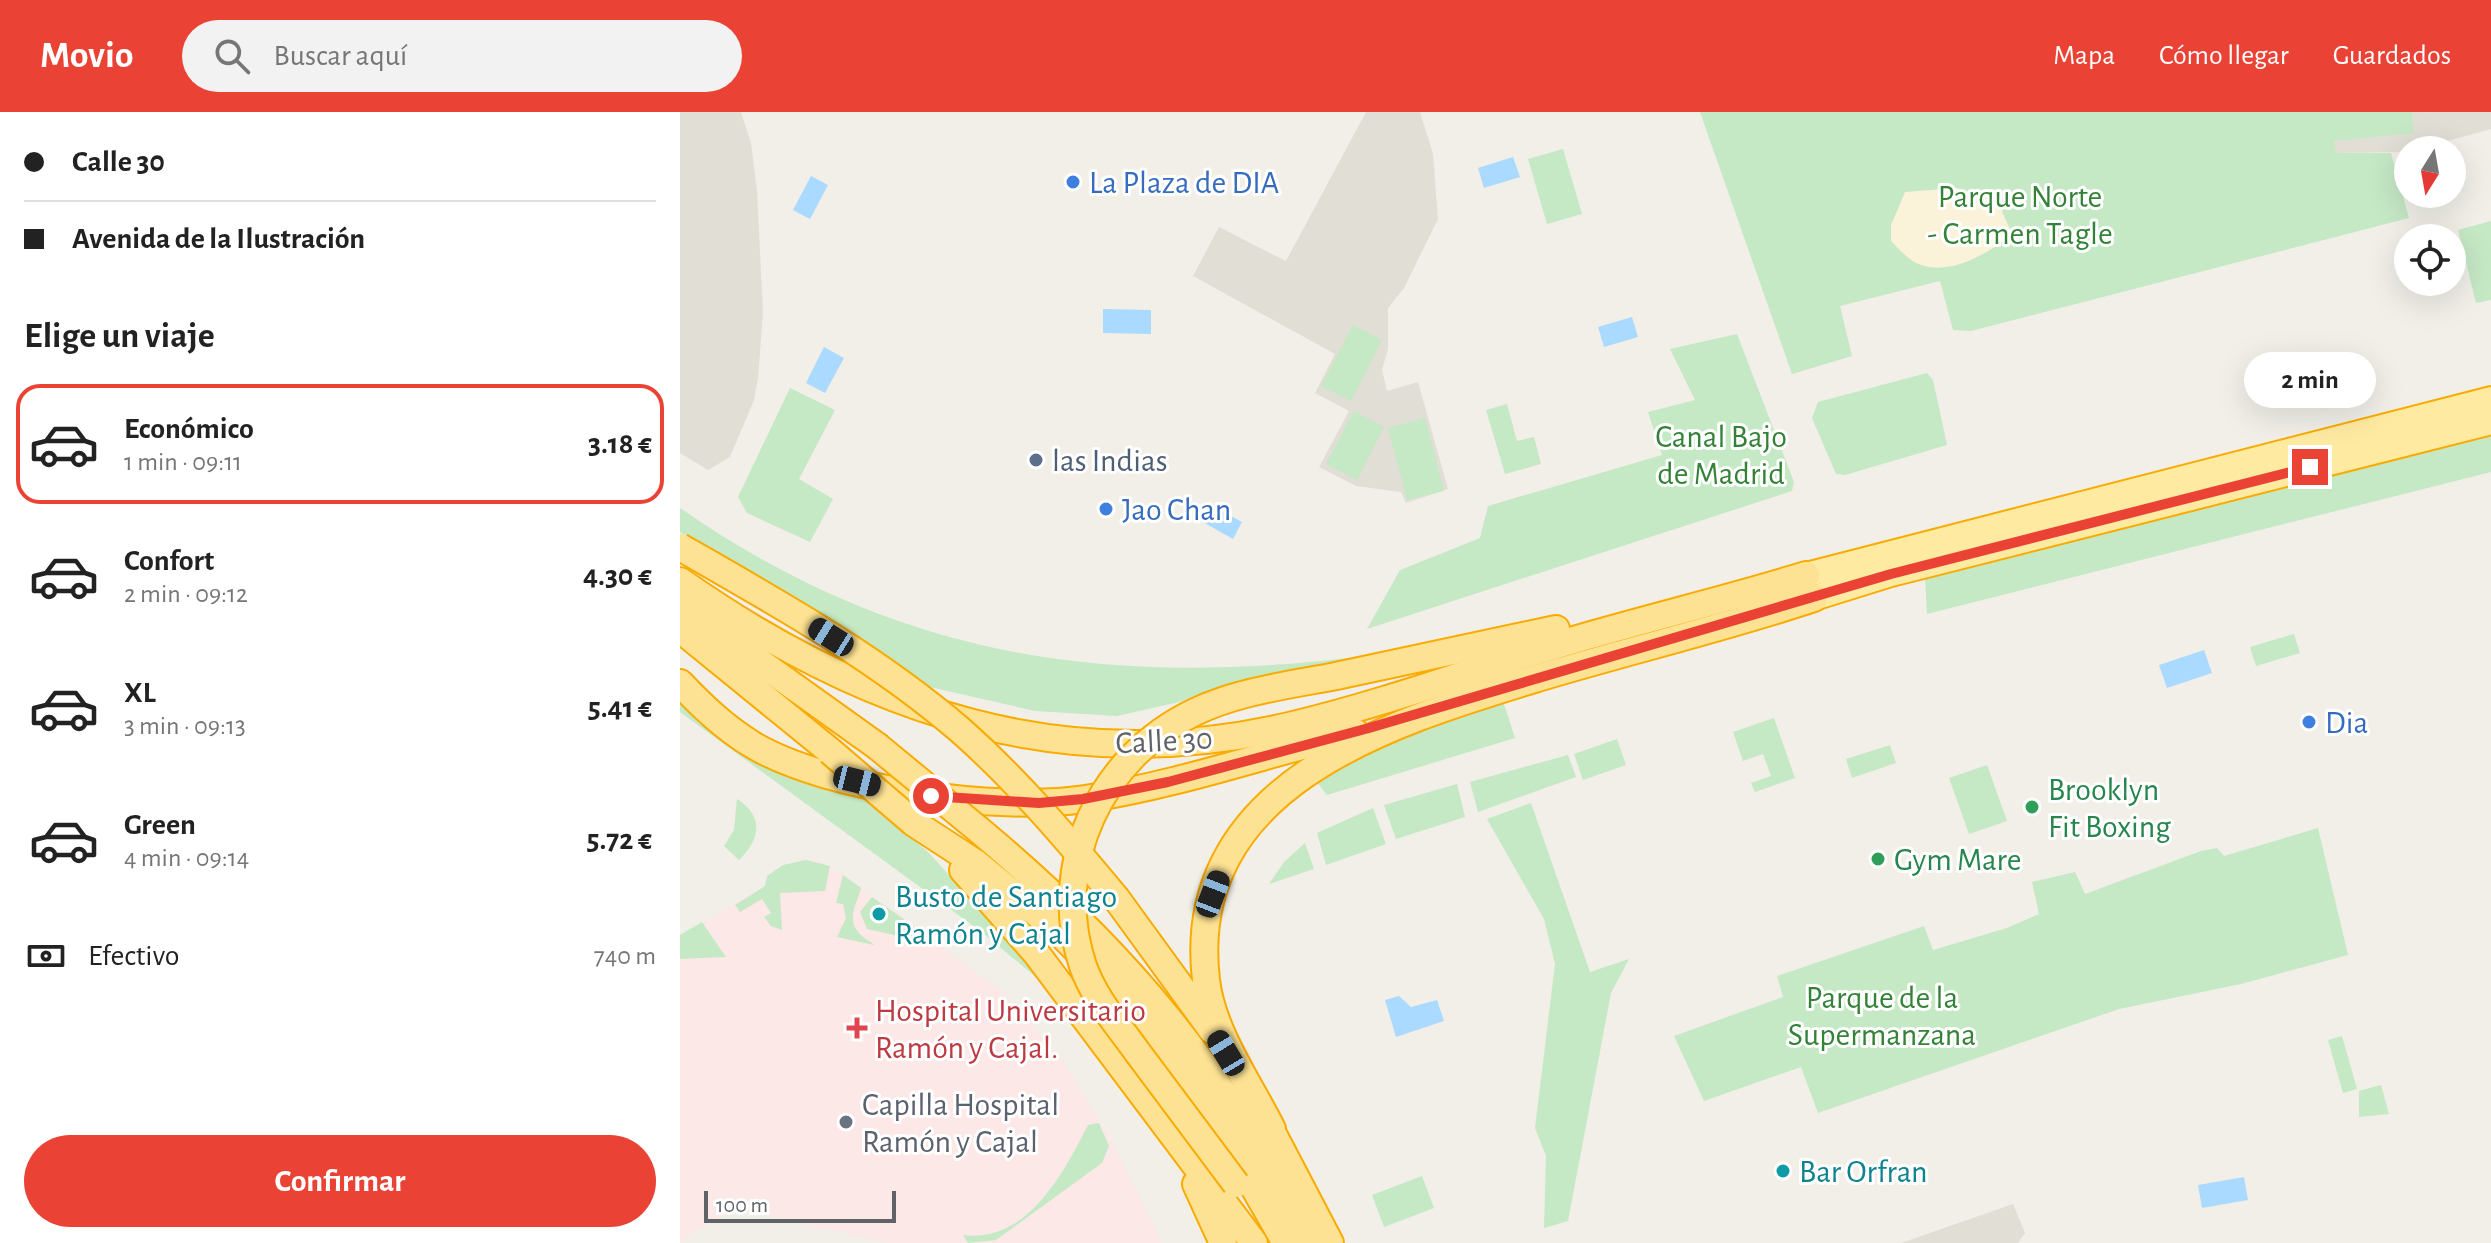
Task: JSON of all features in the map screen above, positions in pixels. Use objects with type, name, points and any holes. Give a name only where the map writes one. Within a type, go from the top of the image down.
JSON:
[{"type":"highway","points":[[1330,1243],[1213,1013],[1206,981],[1205,943],[1213,894],[1224,866],[1267,803],[1313,766],[1351,745],[1443,706],[1810,586],[2491,399]]},
{"type":"highway","points":[[1810,586],[1891,574],[2491,422]]},
{"type":"highway","points":[[680,547],[889,674],[959,729],[1057,826],[1116,898],[1211,1027],[1272,1129]]},
{"type":"highway","points":[[680,573],[734,609],[846,665],[908,691],[985,716],[1049,728],[1123,732],[1197,727],[1286,714],[1549,648]]},
{"type":"highway","name":"Calle 30","points":[[680,581],[732,617],[791,651],[895,700],[959,721],[1022,736],[1120,745],[1193,742],[1287,726],[1415,692],[1549,648],[1770,584],[1810,586]]},
{"type":"highway","points":[[1270,1243],[1236,1184],[1100,1001],[1083,966],[1074,922],[1073,876],[1082,837],[1096,805],[1123,765],[1153,736],[1196,711],[1256,692],[1521,638],[1725,587],[1770,584]]},
{"type":"highway","points":[[680,605],[877,746],[1108,935],[1176,1002],[1272,1129]]},
{"type":"highway","points":[[680,629],[830,751],[914,823],[966,873],[1036,953],[1165,1129],[1254,1243]]},
{"type":"highway","name":"Calle 30","points":[[680,683],[712,716],[755,746],[802,766],[909,793],[994,802],[1083,799],[1168,782],[1443,706]]},
{"type":"highway","points":[[914,823],[977,864],[1056,929],[1132,1006],[1198,1090],[1286,1243]]},
{"type":"highway","points":[[1053,892],[1112,951],[1165,1012],[1255,1143],[1306,1243]]},
{"type":"highway","points":[[1165,1129],[1202,1195],[1223,1243]]},
{"type":"shaded area","points":[[680,112],[741,112],[751,143],[757,191],[763,313],[758,378],[754,400],[730,457],[708,470],[680,453]]},
{"type":"shaded area","points":[[1366,112],[1420,112],[1433,154],[1438,219],[1404,288],[1388,308],[1388,349],[1382,370],[1387,391],[1418,382],[1448,489],[1406,503],[1401,492],[1356,486],[1319,467],[1349,411],[1315,393],[1335,354],[1193,276],[1219,227],[1286,261]]},
{"type":"shaded area","points":[[2332,112],[2491,112],[2491,129],[2466,136],[2394,136],[2394,152],[2335,153]]},
{"type":"shaded area","name":"Hospital Universitario Ramón y Cajal.","points":[[806,860],[819,861],[843,875],[1003,992],[1064,1063],[1108,1134],[1162,1243],[889,1243],[737,1209],[702,1226],[680,1243],[680,936],[765,886],[767,876],[783,865]]},
{"type":"shaded area","points":[[2013,1204],[2025,1233],[2018,1243],[1901,1243]]},
{"type":"green space","name":"Parque Norte - Carmen Tagle","points":[[1700,112],[2412,112],[2414,133],[2334,141],[2336,153],[2391,153],[2394,164],[2394,208],[2406,208],[2409,218],[1971,331],[1953,330],[1940,281],[1840,306],[1852,356],[1792,374]]},
{"type":"green space","points":[[1563,149],[1582,214],[1547,224],[1528,159]]},
{"type":"green space","points":[[2491,221],[2491,300],[2476,303],[2466,262],[2466,228]]},
{"type":"green space","points":[[1353,325],[1382,340],[1351,401],[1321,386]]},
{"type":"green space","name":"Canal Bajo de Madrid","points":[[1737,334],[1794,482],[1792,491],[1367,629],[1400,570],[1480,538],[1488,506],[1662,455],[1648,412],[1695,400],[1670,349]]},
{"type":"green space","points":[[1927,373],[1933,380],[1947,445],[1845,475],[1836,474],[1812,418],[1818,402]]},
{"type":"green space","points":[[790,388],[835,410],[799,479],[833,499],[810,542],[747,513],[738,497]]},
{"type":"green space","points":[[1507,404],[1517,441],[1534,437],[1541,464],[1505,474],[1486,410]]},
{"type":"green space","points":[[1354,411],[1384,427],[1357,480],[1326,464]]},
{"type":"green space","points":[[1425,418],[1444,491],[1407,500],[1388,428]]},
{"type":"green space","points":[[2491,434],[2491,472],[1927,614],[1925,576]]},
{"type":"green space","points":[[680,508],[767,562],[854,604],[941,635],[1030,655],[1120,665],[1213,667],[1309,662],[1410,650],[1117,716],[1035,711],[921,685],[680,532]]},
{"type":"green space","points":[[2294,634],[2300,653],[2256,666],[2250,647]]},
{"type":"green space","points":[[680,692],[763,755],[842,794],[871,800],[930,854],[1054,992],[979,930],[680,712]]},
{"type":"green space","points":[[1503,701],[1515,738],[1327,795],[1313,777],[1367,748]]},
{"type":"green space","points":[[1774,718],[1795,778],[1755,792],[1751,783],[1771,776],[1763,754],[1743,761],[1733,732]]},
{"type":"green space","points":[[1617,739],[1626,765],[1583,780],[1574,754]]},
{"type":"green space","points":[[1890,745],[1896,763],[1852,778],[1846,759]]},
{"type":"green space","points":[[1568,755],[1576,777],[1478,812],[1470,782]]},
{"type":"green space","points":[[1987,765],[2007,821],[1969,834],[1949,778]]},
{"type":"green space","points":[[1457,784],[1465,817],[1396,839],[1384,805]]},
{"type":"green space","points":[[737,799],[752,813],[756,828],[752,844],[739,860],[724,846],[734,830]]},
{"type":"green space","points":[[1531,803],[1590,972],[1629,959],[1611,993],[1568,1221],[1544,1228],[1546,1156],[1535,1128],[1555,964],[1544,919],[1487,819]]},
{"type":"green space","points":[[1373,808],[1386,844],[1326,865],[1317,833]]},
{"type":"green space","name":"Parque de la Supermanzana","points":[[2318,828],[2348,955],[2241,984],[2119,1009],[1818,1113],[1801,1067],[1704,1101],[1674,1036],[1783,997],[1777,976],[1924,926],[1933,950],[2007,928],[2039,914],[2032,882],[2075,872],[2085,894],[2201,851],[2217,848],[2224,856]]},
{"type":"green space","points":[[1305,843],[1314,869],[1269,884],[1284,862]]},
{"type":"green space","points":[[806,860],[830,866],[825,891],[780,893],[782,930],[771,926],[764,917],[771,913],[762,899],[740,912],[735,905],[765,886],[767,876],[783,865]]},
{"type":"green space","points":[[843,875],[861,888],[853,922],[859,933],[874,945],[837,937],[846,918],[843,904],[836,903]]},
{"type":"green space","points":[[872,897],[935,941],[934,944],[867,929],[860,912]]},
{"type":"green space","points":[[702,922],[726,957],[680,959],[680,935]]},
{"type":"green space","points":[[2342,1036],[2357,1089],[2343,1093],[2328,1040]]},
{"type":"green space","points":[[2381,1085],[2389,1114],[2359,1117],[2359,1091]]},
{"type":"green space","points":[[1099,1123],[1109,1146],[1102,1163],[996,1240],[968,1243],[963,1235],[986,1235],[1024,1217],[1054,1183],[1088,1125]]},
{"type":"green space","points":[[1422,1176],[1434,1208],[1384,1227],[1372,1195]]},
{"type":"sand","points":[[1957,188],[1998,202],[2012,234],[1979,256],[1953,266],[1939,268],[1914,262],[1891,241],[1891,225],[1905,192]]},
{"type":"water","points":[[1513,157],[1520,177],[1484,188],[1478,168]]},
{"type":"water","points":[[811,176],[828,185],[810,219],[793,210]]},
{"type":"water","points":[[1103,309],[1151,310],[1151,334],[1103,333]]},
{"type":"water","points":[[1632,317],[1638,337],[1604,347],[1598,327]]},
{"type":"water","points":[[824,347],[844,358],[825,393],[806,383]]},
{"type":"water","points":[[1211,505],[1242,522],[1233,539],[1201,521]]},
{"type":"water","points":[[2204,650],[2212,673],[2167,688],[2159,665]]},
{"type":"water","points":[[1399,996],[1411,1007],[1437,1000],[1444,1021],[1396,1037],[1385,1000]]},
{"type":"water","points":[[2244,1177],[2248,1200],[2202,1208],[2198,1185]]},
{"type":"place","name":"La Plaza de DIA","points":[[1073,182]]},
{"type":"place","name":"las Indias","points":[[1036,460]]},
{"type":"place","name":"Jao Chan","points":[[1106,509]]},
{"type":"place","name":"Dia","points":[[2309,722]]},
{"type":"place","name":"Brooklyn Fit Boxing","points":[[2032,807]]},
{"type":"place","name":"Gym Mare","points":[[1878,859]]},
{"type":"place","name":"Busto de Santiago Ramón y Cajal","points":[[879,914]]},
{"type":"place","name":"Hospital Universitario Ramón y Cajal.","points":[[857,1028]]},
{"type":"place","name":"Capilla Hospital Ramón y Cajal","points":[[846,1122]]},
{"type":"place","name":"Bar Orfran","points":[[1783,1171]]},
{"type":"route","points":[[931,796],[1039,803],[1083,799],[1168,782],[1369,728],[1891,574],[2310,467]]}]
